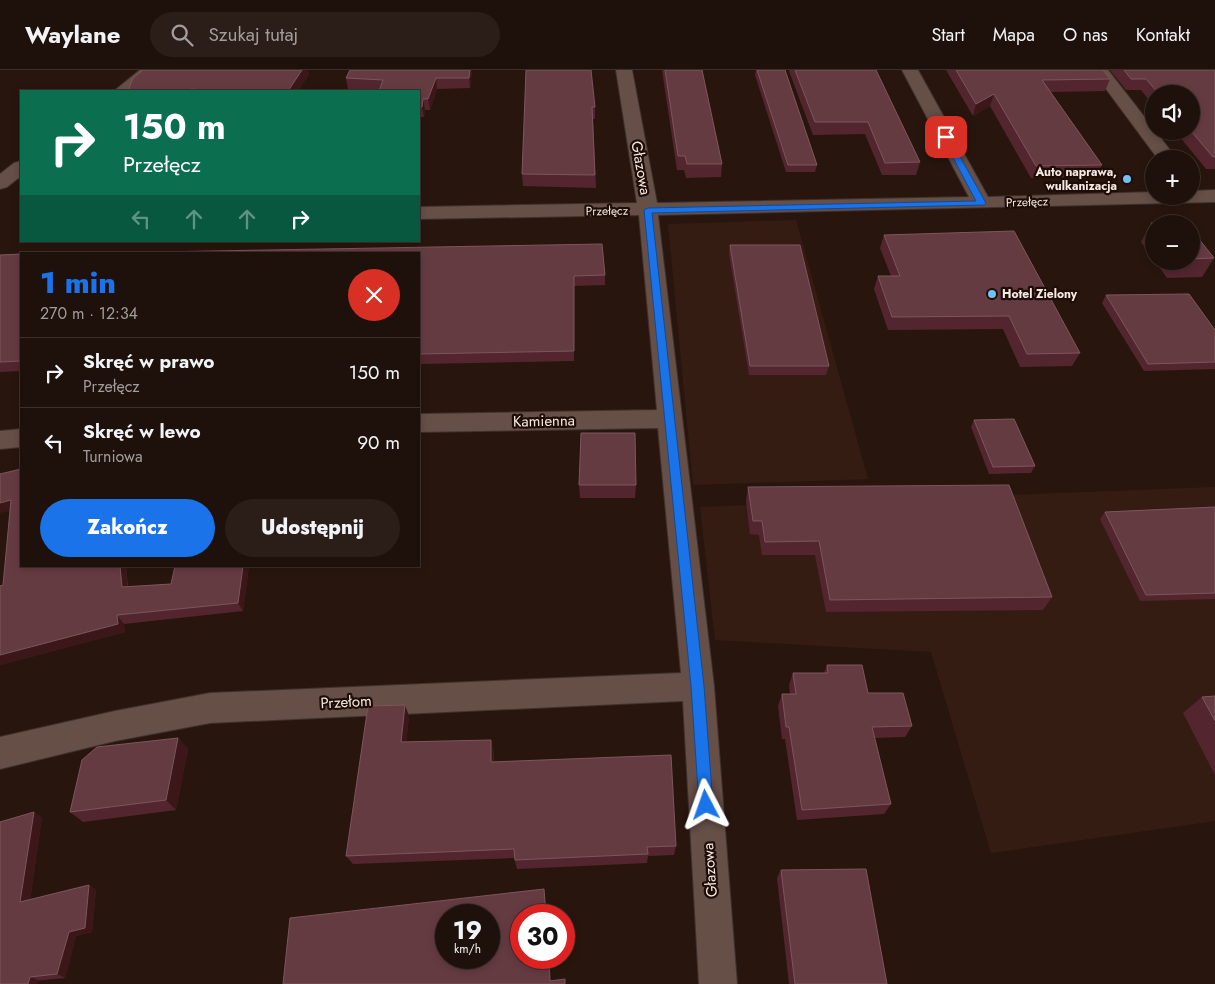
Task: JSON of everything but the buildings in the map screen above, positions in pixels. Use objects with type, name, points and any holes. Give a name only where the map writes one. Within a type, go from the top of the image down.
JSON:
[{"type":"street","points":[[123,90],[151,70]]},
{"type":"street","name":"Głazowa","points":[[624,70],[648,210],[698,686],[718,984]]},
{"type":"street","points":[[910,70],[982,203]]},
{"type":"street","points":[[1100,70],[1161,150]]},
{"type":"street","points":[[0,183],[20,168]]},
{"type":"street","points":[[0,189],[20,192]]},
{"type":"street","points":[[1201,194],[1215,217]]},
{"type":"street","name":"Przełęcz","points":[[420,213],[982,203],[1201,194]]},
{"type":"street","name":"Kamienna","points":[[420,423],[669,419]]},
{"type":"street","points":[[0,440],[20,438]]},
{"type":"street","name":"Przełom","points":[[0,753],[115,726],[210,708],[698,686]]},
{"type":"shaded area","points":[[796,220],[868,479],[693,485],[668,224]]},
{"type":"shaded area","points":[[1215,487],[1215,821],[991,853],[931,652],[715,640],[700,507]]},
{"type":"place","name":"Auto naprawa, wulkanizacja","points":[[1127,179]]},
{"type":"place","name":"Hotel Zielony","points":[[992,294]]},
{"type":"route","points":[[706,805],[698,686],[648,210],[982,203],[946,137]]}]
